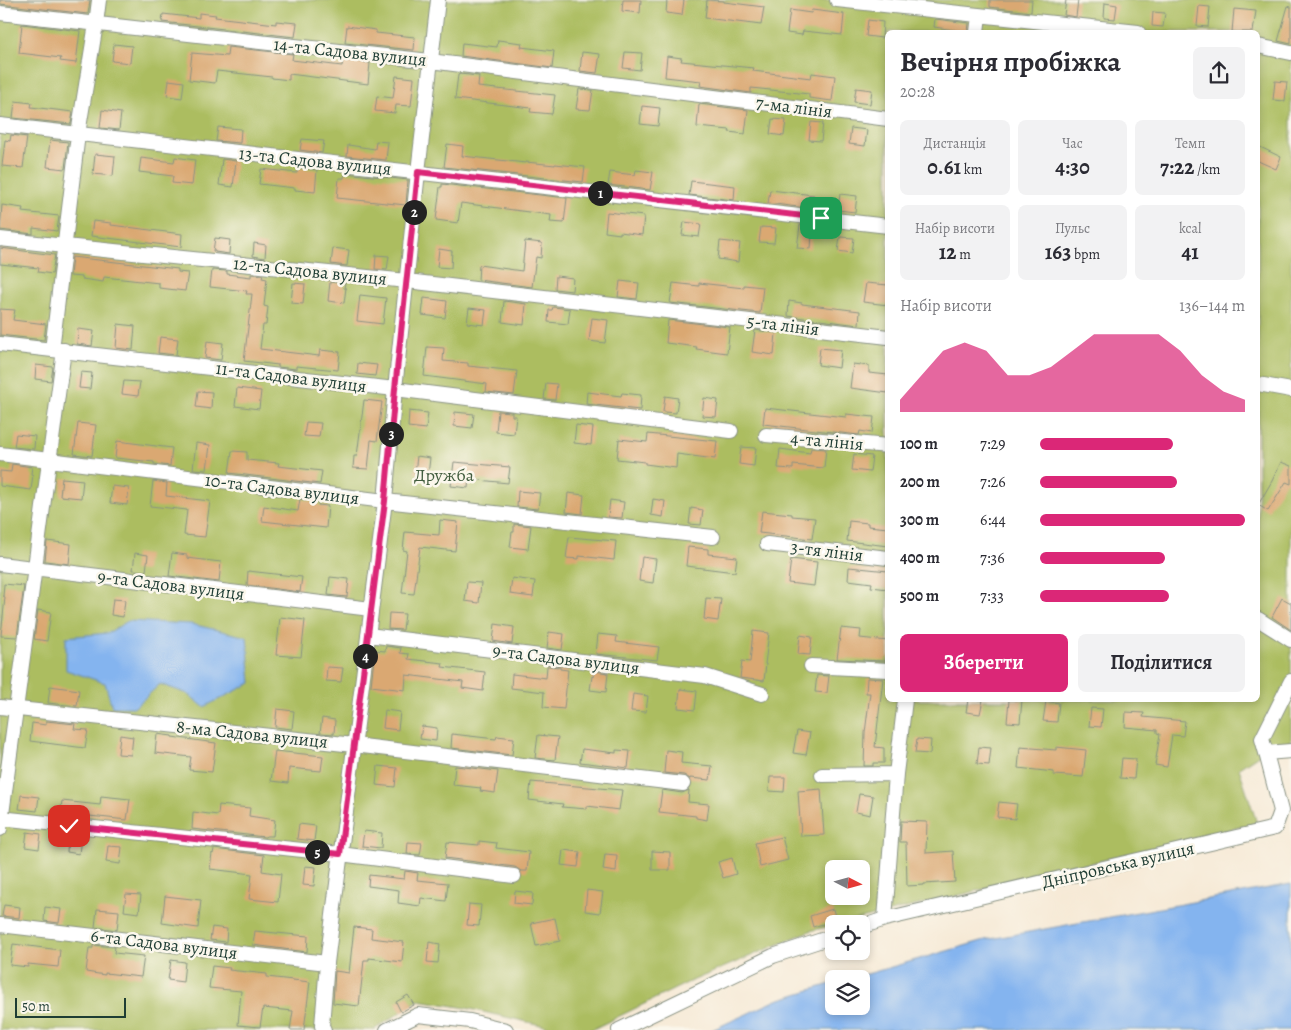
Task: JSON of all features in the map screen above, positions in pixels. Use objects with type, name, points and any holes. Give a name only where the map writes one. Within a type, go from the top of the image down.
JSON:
[{"type":"street","points":[[99,0],[78,134],[65,246],[49,460],[36,568],[0,822],[340,854],[514,876]]},
{"type":"street","points":[[324,1030],[322,1026],[327,963],[385,501],[406,281],[438,0]]},
{"type":"street","points":[[837,0],[1118,30]]},
{"type":"street","name":"14-та Садова вулиця","points":[[0,13],[430,61],[700,96]]},
{"type":"street","points":[[977,30],[979,16]]},
{"type":"street","points":[[1260,46],[1291,53]]},
{"type":"street","name":"7-ма лінія","points":[[700,96],[885,119]]},
{"type":"street","name":"13-та Садова вулиця","points":[[0,125],[885,226]]},
{"type":"street","name":"12-та Садова вулиця","points":[[0,239],[406,281],[679,313]]},
{"type":"street","name":"5-та лінія","points":[[679,313],[885,337]]},
{"type":"street","name":"11-та Садова вулиця","points":[[0,344],[395,389],[731,431]]},
{"type":"street","points":[[1260,384],[1291,390]]},
{"type":"street","name":"4-та лінія","points":[[766,435],[885,446]]},
{"type":"street","name":"10-та Садова вулиця","points":[[0,454],[385,501],[713,537]]},
{"type":"street","name":"3-тя лінія","points":[[767,544],[885,558]]},
{"type":"street","name":"9-та Садова вулиця","points":[[0,564],[371,610]]},
{"type":"street","points":[[1260,620],[1291,640]]},
{"type":"street","name":"9-та Садова вулиця","points":[[368,635],[706,676],[762,694]]},
{"type":"street","points":[[812,666],[885,670]]},
{"type":"street","points":[[1291,681],[1262,739],[1266,753],[1291,751]]},
{"type":"street","points":[[886,919],[896,774],[905,702]]},
{"type":"street","name":"8-ма Садова вулиця","points":[[0,707],[354,745],[683,784]]},
{"type":"street","name":"Дніпровська вулиця","points":[[870,924],[1275,828],[1281,811],[1266,753]]},
{"type":"street","points":[[822,775],[896,774]]},
{"type":"street","name":"6-та Садова вулиця","points":[[0,926],[327,963]]},
{"type":"street","points":[[620,1030],[774,956],[825,939]]},
{"type":"street","points":[[387,1030],[418,1016],[470,1021],[506,1030]]},
{"type":"green space","name":"Дружба","points":[[0,0],[1291,0],[1291,745],[1275,744],[1239,768],[1257,823],[870,917],[870,915],[825,915],[825,927],[810,931],[687,983],[591,1030],[563,1030],[466,1008],[419,1000],[374,1030],[0,1030]]},
{"type":"water","points":[[128,621],[191,624],[247,637],[251,683],[204,707],[188,694],[160,684],[135,707],[112,707],[105,683],[66,670],[66,637],[108,633]]},
{"type":"water","points":[[1291,884],[1291,1030],[712,1030],[777,1000],[825,986],[825,1015],[870,1015],[870,973],[985,940]]},
{"type":"building","points":[[0,0],[90,0],[88,14],[0,4]]},
{"type":"building","points":[[623,0],[641,0],[640,13],[622,11]]},
{"type":"building","points":[[667,0],[684,0],[682,15],[666,13]]},
{"type":"building","points":[[707,0],[764,7],[761,25],[705,18]]},
{"type":"building","points":[[990,0],[1032,0],[1031,12],[990,7]]},
{"type":"building","points":[[1066,0],[1078,0],[1076,17],[1064,15]]},
{"type":"building","points":[[1105,3],[1117,5],[1115,19],[1104,18]]},
{"type":"building","points":[[1199,6],[1210,7],[1208,27],[1197,26]]},
{"type":"building","points":[[1288,6],[1291,7],[1291,44],[1278,41]]},
{"type":"building","points":[[1234,9],[1256,11],[1253,30],[1232,30]]},
{"type":"building","points":[[790,10],[811,13],[812,10],[844,14],[842,35],[803,31],[802,35],[787,33]]},
{"type":"building","points":[[1153,12],[1165,13],[1163,27],[1152,26]]},
{"type":"building","points":[[199,13],[216,15],[215,17],[276,24],[276,21],[297,23],[295,37],[162,22],[163,14],[199,18]]},
{"type":"building","points":[[935,19],[969,23],[968,30],[934,27]]},
{"type":"building","points":[[868,20],[883,22],[882,38],[866,36]]},
{"type":"building","points":[[22,24],[80,31],[76,63],[60,61],[61,58],[19,53]]},
{"type":"building","points":[[347,26],[376,30],[376,33],[415,37],[414,50],[345,43]]},
{"type":"building","points":[[498,40],[522,43],[521,47],[554,51],[552,68],[461,56],[462,43],[497,47]]},
{"type":"building","points":[[114,44],[132,46],[130,63],[112,61]]},
{"type":"building","points":[[228,47],[293,54],[292,60],[342,66],[343,60],[370,63],[368,84],[289,74],[289,80],[217,71],[215,83],[189,80],[192,53],[227,56]]},
{"type":"building","points":[[582,52],[600,54],[597,73],[580,71]]},
{"type":"building","points":[[625,52],[642,53],[640,70],[623,68]]},
{"type":"building","points":[[667,56],[682,58],[681,61],[754,68],[753,71],[811,78],[812,73],[835,76],[832,101],[809,98],[809,94],[751,88],[751,93],[700,86],[701,81],[665,77]]},
{"type":"building","points":[[459,74],[479,76],[478,87],[555,95],[552,114],[530,112],[531,108],[455,99]]},
{"type":"building","points":[[396,76],[414,78],[411,106],[396,105],[395,113],[375,111],[377,96],[393,98]]},
{"type":"building","points":[[169,80],[184,82],[182,98],[167,96]]},
{"type":"building","points":[[1275,81],[1287,82],[1285,101],[1273,100]]},
{"type":"building","points":[[856,88],[872,90],[870,104],[854,102]]},
{"type":"building","points":[[579,89],[593,90],[590,110],[576,109]]},
{"type":"building","points":[[15,101],[32,103],[31,107],[73,112],[71,124],[13,118]]},
{"type":"building","points":[[699,104],[748,110],[745,134],[729,132],[730,130],[697,127]]},
{"type":"building","points":[[642,106],[660,108],[658,126],[640,124]]},
{"type":"building","points":[[102,110],[121,113],[119,130],[100,128]]},
{"type":"building","points":[[772,119],[786,120],[784,136],[770,134]]},
{"type":"building","points":[[811,122],[823,123],[821,141],[809,140]]},
{"type":"building","points":[[218,127],[241,129],[240,143],[216,141]]},
{"type":"building","points":[[851,128],[867,130],[865,146],[849,144]]},
{"type":"building","points":[[11,135],[27,137],[23,168],[2,166],[5,140],[10,141]]},
{"type":"building","points":[[302,139],[324,141],[322,153],[300,150]]},
{"type":"building","points":[[50,140],[68,142],[65,169],[47,167]]},
{"type":"building","points":[[376,141],[388,142],[386,160],[347,156],[348,145],[375,149]]},
{"type":"building","points":[[447,144],[463,146],[462,156],[585,167],[583,182],[444,167]]},
{"type":"building","points":[[1260,147],[1281,157],[1276,169],[1260,162]]},
{"type":"building","points":[[95,154],[115,156],[113,176],[93,174]]},
{"type":"building","points":[[175,157],[195,160],[192,185],[172,183],[173,176],[139,172],[141,158],[174,162]]},
{"type":"building","points":[[222,159],[236,161],[233,187],[219,185]]},
{"type":"building","points":[[298,168],[317,170],[315,192],[259,184],[261,169],[297,173]]},
{"type":"building","points":[[636,170],[653,172],[650,190],[608,185],[610,172],[635,175]]},
{"type":"building","points":[[345,173],[408,180],[406,205],[337,198],[339,178],[344,178]]},
{"type":"building","points":[[691,181],[735,186],[734,200],[689,195]]},
{"type":"building","points":[[442,184],[567,198],[564,223],[550,222],[551,215],[461,203],[458,223],[436,220]]},
{"type":"building","points":[[770,190],[814,195],[813,209],[768,203]]},
{"type":"building","points":[[840,194],[857,196],[855,212],[838,210]]},
{"type":"building","points":[[2,205],[23,208],[22,212],[59,216],[57,231],[33,228],[33,234],[0,230]]},
{"type":"building","points":[[607,212],[644,216],[642,235],[605,232]]},
{"type":"building","points":[[93,221],[182,234],[181,247],[91,236]]},
{"type":"building","points":[[684,222],[701,224],[699,237],[682,235]]},
{"type":"building","points":[[800,225],[811,226],[811,249],[797,248]]},
{"type":"building","points":[[761,227],[776,228],[774,243],[759,242]]},
{"type":"building","points":[[840,237],[854,238],[852,253],[838,251]]},
{"type":"building","points":[[215,238],[230,240],[229,254],[213,251]]},
{"type":"building","points":[[525,241],[542,243],[541,258],[536,257],[532,287],[478,280],[479,265],[522,271]]},
{"type":"building","points":[[720,241],[740,243],[738,262],[718,259]]},
{"type":"building","points":[[254,243],[266,245],[265,258],[253,256]]},
{"type":"building","points":[[0,248],[55,255],[52,274],[38,272],[39,268],[0,264]]},
{"type":"building","points":[[333,248],[349,250],[347,266],[331,264]]},
{"type":"building","points":[[439,249],[452,251],[451,268],[437,267]]},
{"type":"building","points":[[376,255],[389,256],[387,270],[375,269]]},
{"type":"building","points":[[72,257],[178,269],[178,272],[188,273],[185,291],[159,288],[159,283],[104,277],[103,282],[70,276]]},
{"type":"building","points":[[212,270],[227,271],[227,274],[251,277],[251,274],[263,275],[262,278],[267,279],[264,306],[268,307],[266,325],[263,325],[260,349],[319,356],[320,350],[340,352],[338,370],[296,366],[296,369],[244,361],[252,294],[246,294],[247,291],[210,287]]},
{"type":"building","points":[[556,276],[573,278],[572,291],[555,289]]},
{"type":"building","points":[[620,281],[639,283],[637,299],[618,297]]},
{"type":"building","points":[[330,282],[345,283],[344,303],[328,301]]},
{"type":"building","points":[[293,283],[305,284],[303,304],[291,303]]},
{"type":"building","points":[[673,283],[699,286],[699,283],[744,288],[744,285],[763,287],[760,313],[670,303]]},
{"type":"building","points":[[866,283],[885,285],[885,305],[863,302]]},
{"type":"building","points":[[360,295],[386,298],[383,324],[357,321]]},
{"type":"building","points":[[424,298],[447,301],[445,318],[422,315]]},
{"type":"building","points":[[504,301],[526,304],[524,325],[502,322]]},
{"type":"building","points":[[789,301],[860,311],[859,325],[788,316]]},
{"type":"building","points":[[553,307],[570,309],[568,324],[548,322],[549,310],[552,310]]},
{"type":"building","points":[[469,308],[486,310],[484,325],[467,323]]},
{"type":"building","points":[[0,309],[15,310],[13,320],[46,324],[44,340],[0,335]]},
{"type":"building","points":[[592,318],[608,320],[605,343],[589,341]]},
{"type":"building","points":[[668,320],[730,327],[727,353],[666,343]]},
{"type":"building","points":[[118,324],[135,326],[133,350],[116,348]]},
{"type":"building","points":[[78,329],[94,331],[92,346],[77,344]]},
{"type":"building","points":[[755,330],[776,333],[774,355],[752,352]]},
{"type":"building","points":[[160,337],[178,339],[176,355],[158,353]]},
{"type":"building","points":[[207,341],[223,343],[221,360],[205,358]]},
{"type":"building","points":[[427,347],[444,348],[443,361],[468,363],[468,366],[517,371],[514,395],[486,392],[487,384],[424,376]]},
{"type":"building","points":[[820,348],[841,350],[839,368],[818,365]]},
{"type":"building","points":[[358,363],[377,365],[375,376],[357,374]]},
{"type":"building","points":[[853,364],[869,366],[869,373],[885,375],[885,393],[850,388]]},
{"type":"building","points":[[36,365],[53,367],[51,381],[35,379]]},
{"type":"building","points":[[81,372],[92,373],[90,389],[79,388]]},
{"type":"building","points":[[124,381],[140,382],[138,396],[122,394]]},
{"type":"building","points":[[546,383],[557,384],[555,400],[544,399]]},
{"type":"building","points":[[237,388],[261,391],[259,409],[235,406]]},
{"type":"building","points":[[198,391],[212,392],[211,409],[196,407]]},
{"type":"building","points":[[587,392],[621,396],[622,393],[641,395],[640,410],[586,404]]},
{"type":"building","points":[[665,396],[678,398],[676,413],[663,412]]},
{"type":"building","points":[[704,398],[718,400],[716,417],[702,416]]},
{"type":"building","points":[[364,400],[382,402],[377,441],[371,440],[368,469],[353,468],[354,456],[357,456]]},
{"type":"building","points":[[765,408],[846,417],[846,414],[874,417],[872,433],[860,431],[859,435],[763,424]]},
{"type":"building","points":[[409,411],[428,413],[426,429],[408,427]]},
{"type":"building","points":[[498,411],[512,412],[512,416],[516,416],[514,434],[496,432]]},
{"type":"building","points":[[455,412],[474,414],[472,428],[454,426]]},
{"type":"building","points":[[306,422],[321,423],[319,437],[304,436]]},
{"type":"building","points":[[78,423],[96,425],[92,456],[74,454]]},
{"type":"building","points":[[576,425],[593,427],[591,445],[574,443]]},
{"type":"building","points":[[16,434],[35,436],[34,449],[14,447]]},
{"type":"building","points":[[648,434],[717,441],[715,459],[677,454],[676,468],[617,459],[619,439],[647,442]]},
{"type":"building","points":[[117,441],[172,448],[170,466],[154,464],[154,462],[115,458]]},
{"type":"building","points":[[196,443],[210,445],[207,470],[193,469]]},
{"type":"building","points":[[741,447],[756,448],[754,466],[739,464]]},
{"type":"building","points":[[811,448],[826,449],[824,468],[793,465],[793,469],[778,468],[780,449],[810,453]]},
{"type":"building","points":[[232,451],[247,452],[247,460],[279,463],[278,466],[322,471],[320,484],[229,473]]},
{"type":"building","points":[[854,454],[872,456],[870,472],[852,470]]},
{"type":"building","points":[[417,456],[430,458],[428,475],[415,473]]},
{"type":"building","points":[[454,462],[510,467],[508,483],[469,479],[468,488],[451,486]]},
{"type":"building","points":[[1281,462],[1291,466],[1291,484],[1286,482],[1268,511],[1260,506],[1260,502]]},
{"type":"building","points":[[12,464],[32,467],[31,490],[0,486],[0,471],[11,472]]},
{"type":"building","points":[[62,478],[83,480],[81,498],[60,496]]},
{"type":"building","points":[[153,481],[167,483],[166,496],[210,501],[205,537],[184,535],[187,510],[150,506]]},
{"type":"building","points":[[112,486],[129,488],[127,505],[110,503]]},
{"type":"building","points":[[518,491],[540,493],[538,509],[517,507]]},
{"type":"building","points":[[568,493],[584,495],[582,514],[566,512]]},
{"type":"building","points":[[300,499],[328,506],[326,528],[262,521],[264,506],[298,511]]},
{"type":"building","points":[[653,499],[665,501],[663,517],[651,515]]},
{"type":"building","points":[[610,500],[624,502],[622,518],[608,517]]},
{"type":"building","points":[[691,508],[703,510],[701,525],[689,524]]},
{"type":"building","points":[[762,511],[815,518],[812,539],[759,533]]},
{"type":"building","points":[[440,520],[458,522],[455,551],[420,547],[414,594],[402,593],[407,551],[403,550],[405,532],[439,535]]},
{"type":"building","points":[[849,521],[868,523],[868,526],[885,528],[885,546],[847,541]]},
{"type":"building","points":[[514,524],[531,526],[528,549],[510,547]]},
{"type":"building","points":[[569,537],[616,541],[614,560],[579,556],[579,559],[566,558]]},
{"type":"building","points":[[47,541],[71,544],[69,564],[45,561]]},
{"type":"building","points":[[688,547],[708,549],[708,554],[737,557],[735,572],[686,566]]},
{"type":"building","points":[[135,553],[148,555],[146,571],[133,570]]},
{"type":"building","points":[[172,553],[187,555],[187,558],[221,562],[219,582],[169,576]]},
{"type":"building","points":[[642,557],[656,559],[653,583],[639,581]]},
{"type":"building","points":[[791,559],[817,562],[814,586],[788,583]]},
{"type":"building","points":[[849,567],[885,571],[885,589],[871,587],[872,583],[848,580]]},
{"type":"building","points":[[248,571],[302,577],[300,592],[247,585]]},
{"type":"building","points":[[330,577],[349,579],[347,597],[328,595]]},
{"type":"building","points":[[512,578],[535,581],[533,597],[510,594]]},
{"type":"building","points":[[467,582],[481,583],[479,603],[465,601]]},
{"type":"building","points":[[4,584],[24,586],[17,637],[1,636],[5,597],[3,596]]},
{"type":"building","points":[[706,598],[721,599],[718,621],[704,619]]},
{"type":"building","points":[[1282,598],[1291,603],[1291,630],[1272,617]]},
{"type":"building","points":[[113,599],[125,600],[123,617],[111,615]]},
{"type":"building","points":[[38,610],[51,612],[47,641],[34,639]]},
{"type":"building","points":[[389,613],[405,614],[403,630],[388,629]]},
{"type":"building","points":[[280,617],[305,620],[301,657],[276,655]]},
{"type":"building","points":[[495,624],[514,627],[512,644],[493,641]]},
{"type":"building","points":[[841,628],[861,630],[860,638],[885,641],[885,661],[837,659]]},
{"type":"building","points":[[753,631],[769,633],[764,681],[740,678],[742,661],[750,662]]},
{"type":"building","points":[[549,632],[564,634],[562,650],[547,648]]},
{"type":"building","points":[[598,634],[617,636],[616,642],[659,647],[657,660],[596,654]]},
{"type":"building","points":[[800,635],[812,637],[810,655],[798,654]]},
{"type":"building","points":[[386,646],[401,648],[400,653],[409,654],[408,659],[443,663],[442,667],[485,672],[483,691],[462,688],[463,682],[406,675],[405,690],[371,686],[375,650],[385,651]]},
{"type":"building","points":[[547,666],[568,670],[564,709],[543,707],[544,692],[511,688],[512,674],[546,678]]},
{"type":"building","points":[[327,667],[343,668],[341,682],[326,681]]},
{"type":"building","points":[[594,671],[608,673],[606,692],[590,690]]},
{"type":"building","points":[[817,675],[829,676],[827,693],[815,692]]},
{"type":"building","points":[[867,678],[883,679],[875,747],[884,748],[884,763],[873,763],[873,766],[864,766],[865,733],[870,693],[866,693]]},
{"type":"building","points":[[50,686],[79,690],[77,706],[48,703]]},
{"type":"building","points":[[680,689],[697,691],[695,710],[678,708]]},
{"type":"building","points":[[633,694],[648,696],[646,712],[631,711]]},
{"type":"building","points":[[968,702],[983,702],[980,714],[966,712]]},
{"type":"building","points":[[1009,702],[1022,702],[1020,723],[1007,722]]},
{"type":"building","points":[[1046,702],[1059,703],[1057,722],[1043,721]]},
{"type":"building","points":[[1091,708],[1103,709],[1101,727],[1089,726]]},
{"type":"building","points":[[277,709],[294,711],[292,729],[275,727]]},
{"type":"building","points":[[385,710],[400,712],[398,730],[383,728]]},
{"type":"building","points":[[1126,712],[1144,713],[1143,717],[1185,721],[1183,736],[1172,735],[1167,767],[1155,765],[1160,734],[1157,733],[1157,730],[1125,727]]},
{"type":"building","points":[[322,718],[335,720],[334,734],[320,733]]},
{"type":"building","points":[[46,721],[75,724],[74,729],[88,730],[85,748],[30,741],[32,723],[46,725]]},
{"type":"building","points":[[422,726],[437,728],[436,741],[420,739]]},
{"type":"building","points":[[797,731],[810,733],[806,755],[793,753]]},
{"type":"building","points":[[157,734],[216,743],[212,772],[189,770],[191,757],[155,753]]},
{"type":"building","points":[[452,734],[496,739],[497,736],[514,738],[512,755],[451,748]]},
{"type":"building","points":[[120,735],[133,737],[131,755],[118,754]]},
{"type":"building","points":[[538,735],[558,737],[555,760],[535,758]]},
{"type":"building","points":[[917,739],[931,740],[930,754],[915,753]]},
{"type":"building","points":[[979,747],[991,748],[989,765],[977,764]]},
{"type":"building","points":[[1020,747],[1056,750],[1056,747],[1086,750],[1083,777],[1054,775],[1054,772],[1018,768]]},
{"type":"building","points":[[582,749],[616,753],[616,750],[630,751],[628,768],[580,762]]},
{"type":"building","points":[[666,750],[682,752],[681,763],[712,766],[710,780],[690,779],[684,775],[664,773]]},
{"type":"building","points":[[275,751],[323,756],[321,771],[289,768],[288,783],[271,781]]},
{"type":"building","points":[[1122,758],[1136,759],[1134,779],[1120,778]]},
{"type":"building","points":[[378,766],[397,768],[395,787],[376,785]]},
{"type":"building","points":[[455,766],[498,771],[495,793],[480,791],[481,788],[453,785]]},
{"type":"building","points":[[770,777],[785,777],[784,792],[769,791]]},
{"type":"building","points":[[531,782],[622,790],[619,810],[587,806],[587,809],[562,807],[563,804],[529,800]]},
{"type":"building","points":[[821,789],[824,835],[801,836],[798,791]]},
{"type":"building","points":[[662,790],[682,793],[689,790],[688,802],[709,804],[707,820],[696,818],[696,816],[659,812]]},
{"type":"building","points":[[859,794],[873,796],[870,815],[856,812]]},
{"type":"building","points":[[21,795],[39,797],[37,811],[19,809]]},
{"type":"building","points":[[101,796],[130,799],[127,820],[60,814],[62,801],[100,805]]},
{"type":"building","points":[[999,802],[1017,804],[1015,819],[997,817]]},
{"type":"building","points":[[219,805],[250,808],[249,816],[275,820],[273,836],[265,837],[192,829],[193,812],[218,815]]},
{"type":"building","points":[[901,821],[927,822],[926,853],[953,851],[955,882],[907,886],[906,842],[900,842]]},
{"type":"building","points":[[299,824],[316,826],[314,841],[297,839]]},
{"type":"building","points":[[364,831],[382,833],[381,848],[362,846]]},
{"type":"building","points":[[27,832],[41,834],[39,849],[25,847]]},
{"type":"building","points":[[68,837],[81,838],[79,854],[67,852]]},
{"type":"building","points":[[782,837],[788,860],[760,867],[755,843]]},
{"type":"building","points":[[479,841],[497,843],[496,848],[529,852],[527,871],[521,871],[515,867],[445,858],[447,842],[479,845]]},
{"type":"building","points":[[408,842],[422,843],[420,855],[407,854]]},
{"type":"building","points":[[108,846],[122,847],[120,864],[106,862]]},
{"type":"building","points":[[214,849],[264,855],[262,871],[281,874],[278,902],[249,899],[252,874],[210,869]]},
{"type":"building","points":[[563,850],[580,852],[578,867],[561,865]]},
{"type":"building","points":[[652,851],[670,852],[670,870],[652,870]]},
{"type":"building","points":[[605,854],[617,855],[616,872],[603,870]]},
{"type":"building","points":[[732,858],[736,874],[723,878],[718,862]]},
{"type":"building","points":[[305,866],[316,867],[314,886],[303,885]]},
{"type":"building","points":[[405,871],[418,873],[417,880],[448,883],[446,901],[421,898],[420,906],[398,903],[399,890],[368,886],[369,875],[404,879]]},
{"type":"building","points":[[587,890],[603,892],[600,913],[585,911]]},
{"type":"building","points":[[515,891],[533,893],[532,905],[514,903]]},
{"type":"building","points":[[126,894],[141,895],[139,913],[124,911]]},
{"type":"building","points":[[165,896],[201,900],[198,928],[162,923]]},
{"type":"building","points":[[469,904],[481,905],[479,926],[467,925]]},
{"type":"building","points":[[4,905],[20,907],[19,918],[2,916]]},
{"type":"building","points":[[45,907],[61,909],[59,923],[44,921]]},
{"type":"building","points":[[97,909],[119,911],[117,930],[95,927]]},
{"type":"building","points":[[833,909],[835,915],[825,915],[825,923],[813,927],[810,916]]},
{"type":"building","points":[[555,918],[560,941],[536,946],[531,923]]},
{"type":"building","points":[[212,927],[227,929],[226,942],[210,940]]},
{"type":"building","points":[[354,927],[372,929],[371,938],[404,942],[402,962],[369,958],[369,960],[364,960],[359,1006],[333,1003],[335,971],[349,973]]},
{"type":"building","points":[[255,931],[308,936],[307,952],[253,945]]},
{"type":"building","points":[[429,942],[440,944],[438,963],[427,962]]},
{"type":"building","points":[[13,944],[60,950],[58,967],[28,964],[28,967],[10,965]]},
{"type":"building","points":[[93,945],[115,947],[114,953],[144,956],[141,977],[86,972],[89,948],[93,948]]},
{"type":"building","points":[[171,960],[185,962],[183,982],[168,980]]},
{"type":"building","points":[[212,966],[230,968],[229,970],[267,974],[267,977],[310,982],[304,1030],[290,1030],[293,1011],[263,1008],[260,1027],[238,1025],[241,991],[209,988]]},
{"type":"building","points":[[408,995],[414,1005],[401,1012],[396,1002]]},
{"type":"route","points":[[69,826],[340,854],[385,501],[418,172],[821,218]]}]
